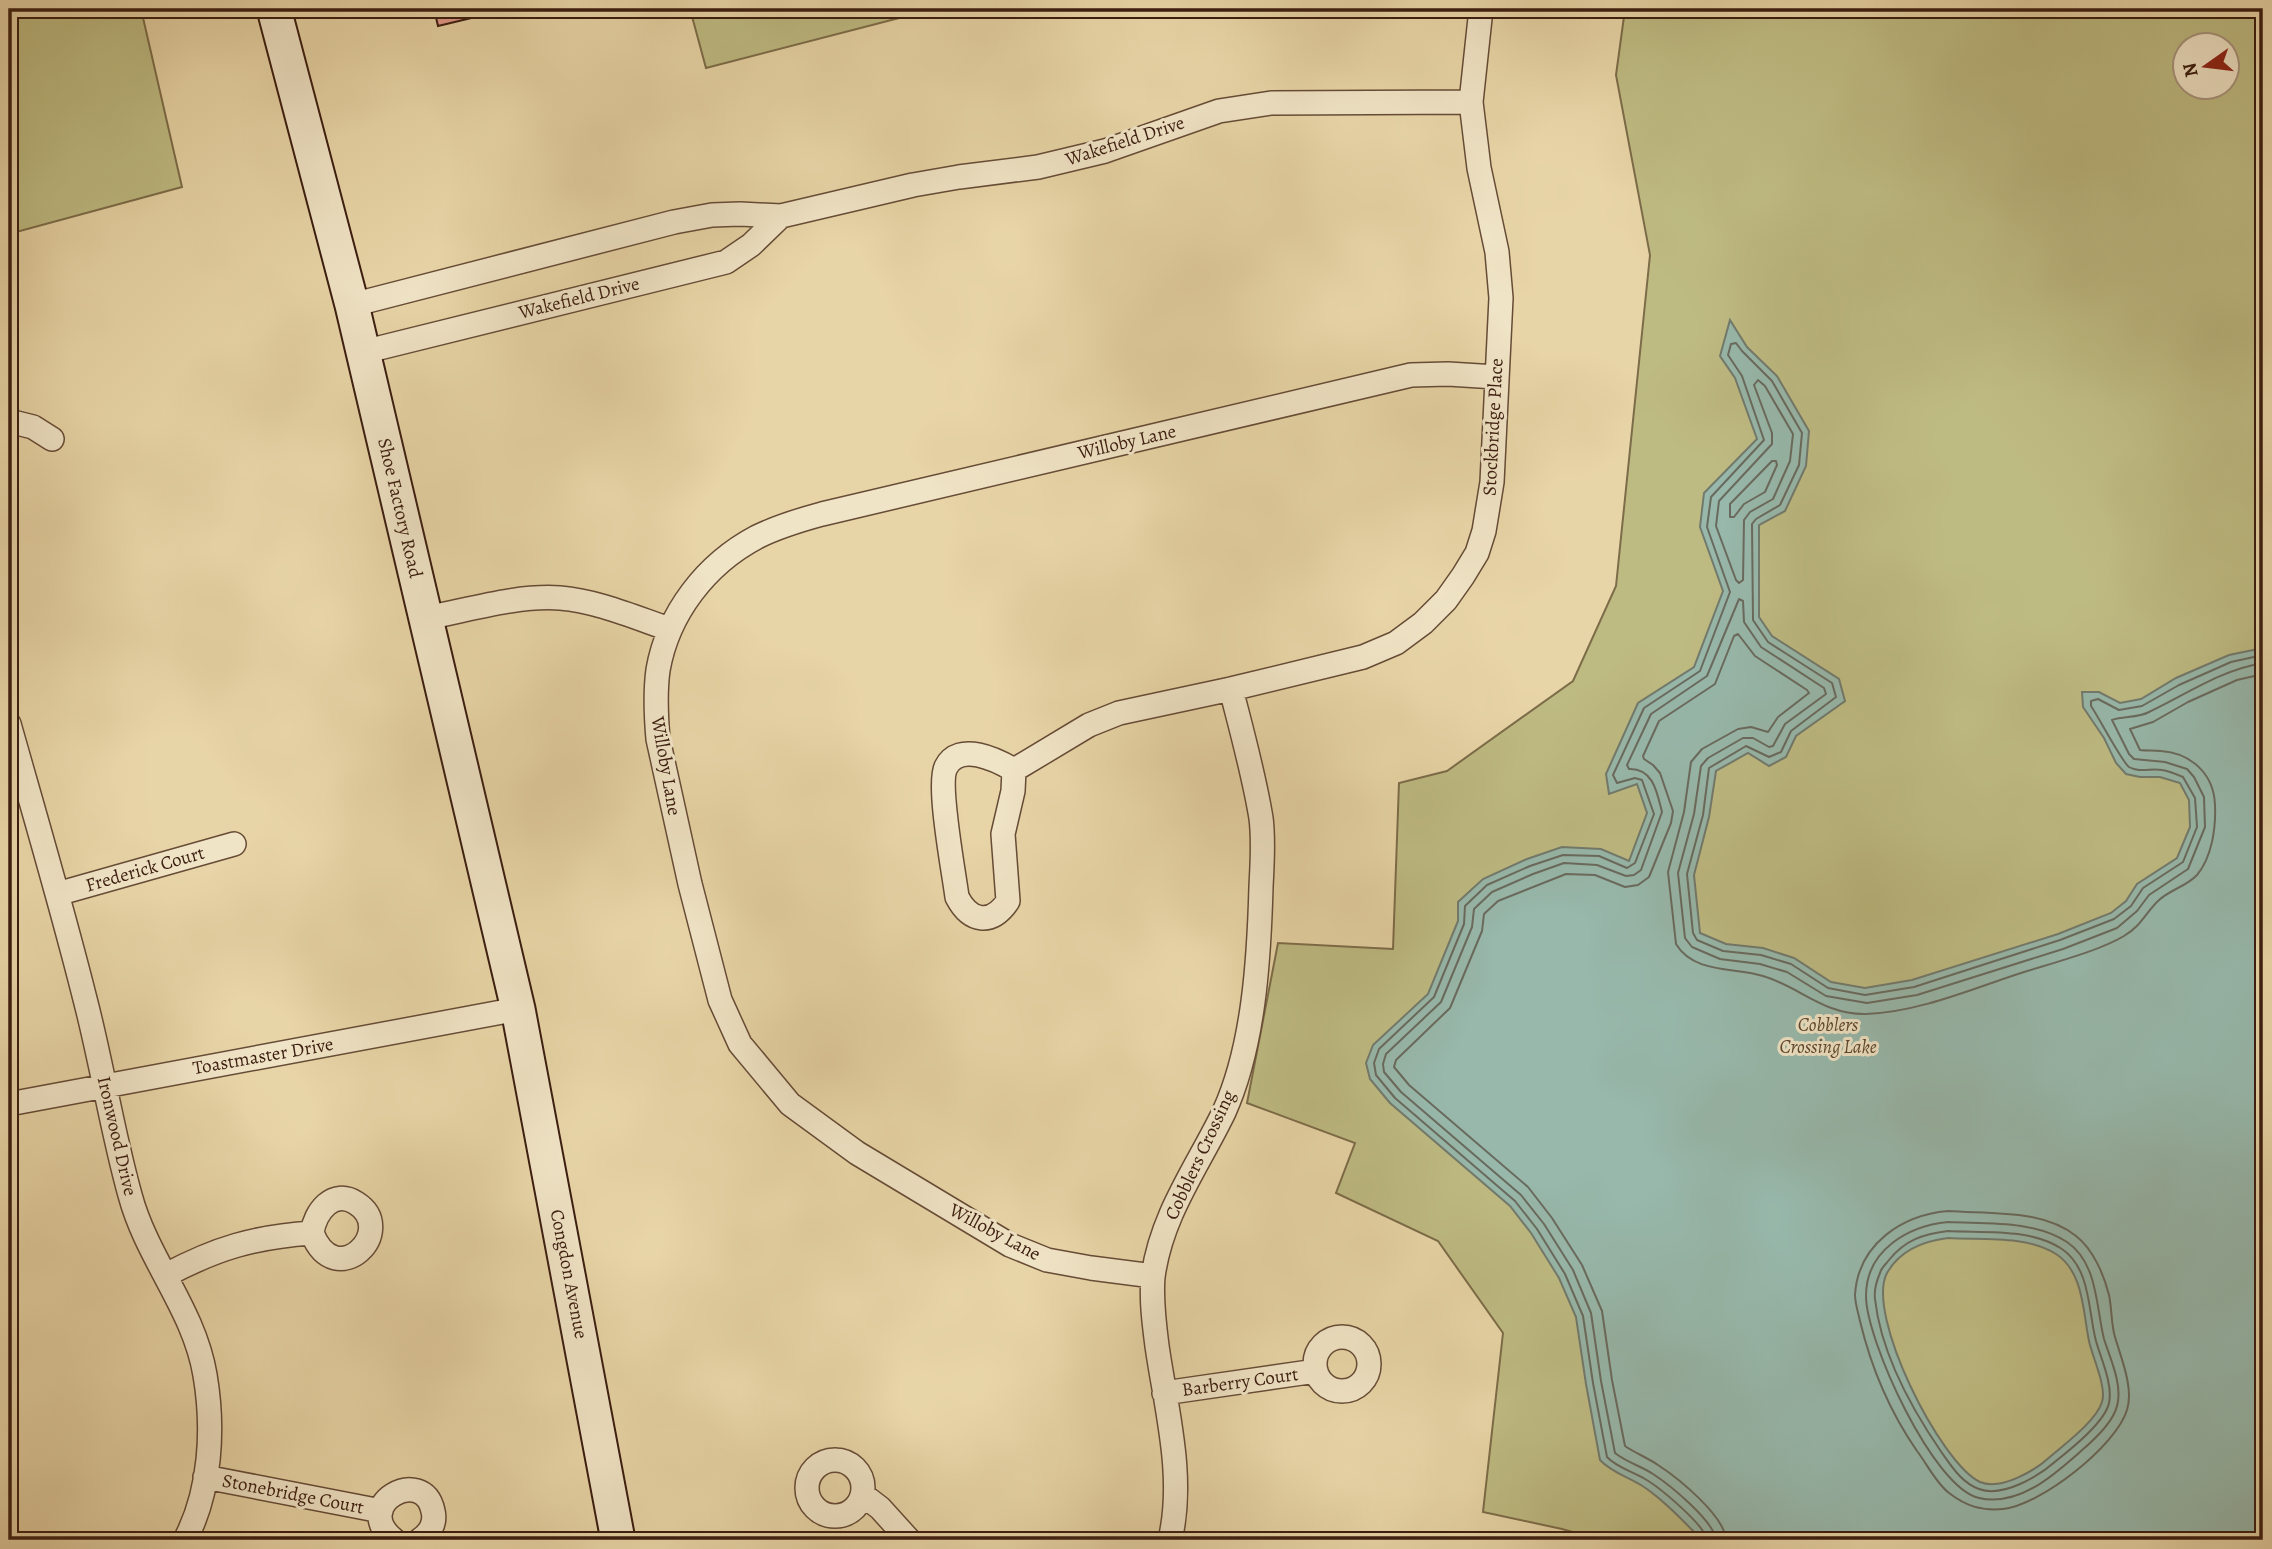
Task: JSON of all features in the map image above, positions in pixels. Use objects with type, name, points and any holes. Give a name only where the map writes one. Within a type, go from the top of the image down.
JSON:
[{"type":"street","name":"Shoe Factory Road","points":[[274,9],[352,305],[518,1009]]},
{"type":"street","name":"Stockbridge Place","points":[[1014,770],[1089,725],[1119,713],[1363,657],[1396,643],[1423,623],[1446,600],[1477,553],[1484,531],[1492,482],[1501,298],[1497,252],[1479,168],[1471,102],[1481,9]]},
{"type":"street","name":"Wakefield Drive","points":[[352,305],[674,222],[712,215],[781,216],[913,185],[1073,159],[1244,105],[1471,102]]},
{"type":"street","name":"Wakefield Drive","points":[[363,352],[726,262],[751,245],[781,216]]},
{"type":"street","name":"Willoby Lane","points":[[1153,1276],[1047,1260],[1010,1245],[834,1138],[790,1104],[740,1044],[720,1000],[705,946],[658,739],[658,670],[669,629],[690,594],[710,572],[732,553],[788,524],[1411,375],[1496,377]]},
{"type":"street","points":[[9,421],[33,427],[52,439]]},
{"type":"street","points":[[426,618],[541,597],[590,603],[669,629]]},
{"type":"street","name":"Cobblers Crossing","points":[[1170,1540],[1176,1484],[1153,1302],[1153,1276],[1172,1208],[1224,1111],[1235,1079],[1246,1037],[1260,909],[1263,846],[1261,819],[1231,689]]},
{"type":"street","name":"Ironwood Drive","points":[[9,724],[85,998],[130,1197],[146,1238],[195,1335],[205,1372],[210,1439],[205,1477],[185,1540]]},
{"type":"street","points":[[970,753],[998,761],[1014,770],[1013,791],[1003,834],[1008,901],[1002,910],[992,916],[973,916],[962,908],[957,897],[943,775],[946,765],[959,756],[970,753]]},
{"type":"street","name":"Frederick Court","points":[[57,894],[234,844]]},
{"type":"street","name":"Toastmaster Drive","points":[[9,1104],[518,1009]]},
{"type":"street","name":"Congdon Avenue","points":[[518,1009],[618,1540]]},
{"type":"street","points":[[166,1275],[224,1248],[284,1235],[312,1233]]},
{"type":"street","name":"Barberry Court","points":[[1164,1393],[1316,1371]]},
{"type":"street","name":"Stonebridge Court","points":[[205,1477],[381,1511]]},
{"type":"street","name":"Stonebridge Court","points":[[394,1540],[381,1525],[383,1504],[395,1493],[410,1490],[425,1496],[433,1510],[430,1531],[420,1540]]},
{"type":"street","points":[[863,1495],[880,1508],[909,1540]]},
{"type":"green space","points":[[9,9],[141,9],[182,187],[9,234]]},
{"type":"green space","points":[[690,9],[934,9],[706,68]]},
{"type":"green space","name":"Cobblers Crossing Lake","points":[[1625,9],[2263,9],[2263,1540],[1601,1540],[1483,1512],[1503,1333],[1438,1241],[1336,1193],[1355,1143],[1247,1103],[1278,943],[1393,949],[1399,783],[1447,771],[1573,681],[1616,586],[1650,255],[1616,75]]},
{"type":"water","name":"Cobblers Crossing Lake","points":[[1730,320],[1747,347],[1777,376],[1809,431],[1806,466],[1785,511],[1759,525],[1759,617],[1772,636],[1839,679],[1845,701],[1796,736],[1786,757],[1769,766],[1748,753],[1716,771],[1709,817],[1694,875],[1700,933],[1726,944],[1763,948],[1794,958],[1831,982],[1865,988],[1912,980],[2058,934],[2111,913],[2126,901],[2137,884],[2177,858],[2190,827],[2189,800],[2180,783],[2160,777],[2126,774],[2116,763],[2104,738],[2083,707],[2082,692],[2099,692],[2120,703],[2141,699],[2176,678],[2229,655],[2263,648],[2263,1540],[1702,1540],[1652,1493],[1600,1460],[1576,1317],[1559,1278],[1531,1233],[1510,1206],[1390,1103],[1370,1079],[1366,1063],[1373,1045],[1428,994],[1458,921],[1458,902],[1483,879],[1562,847],[1601,849],[1629,861],[1647,813],[1637,784],[1609,794],[1606,774],[1638,703],[1694,667],[1723,591],[1700,527],[1704,493],[1757,439],[1735,378],[1720,356]],"holes":[[[1948,1238],[2018,1241],[2044,1248],[2065,1262],[2072,1271],[2081,1294],[2089,1341],[2102,1388],[2103,1396],[2099,1409],[2080,1431],[2045,1462],[2018,1478],[1998,1484],[1980,1482],[1964,1469],[1946,1447],[1910,1386],[1887,1320],[1883,1293],[1887,1273],[1892,1265],[1898,1258],[1921,1244]]]},
{"type":"building","points":[[434,9],[483,9],[484,15],[438,26]]}]
